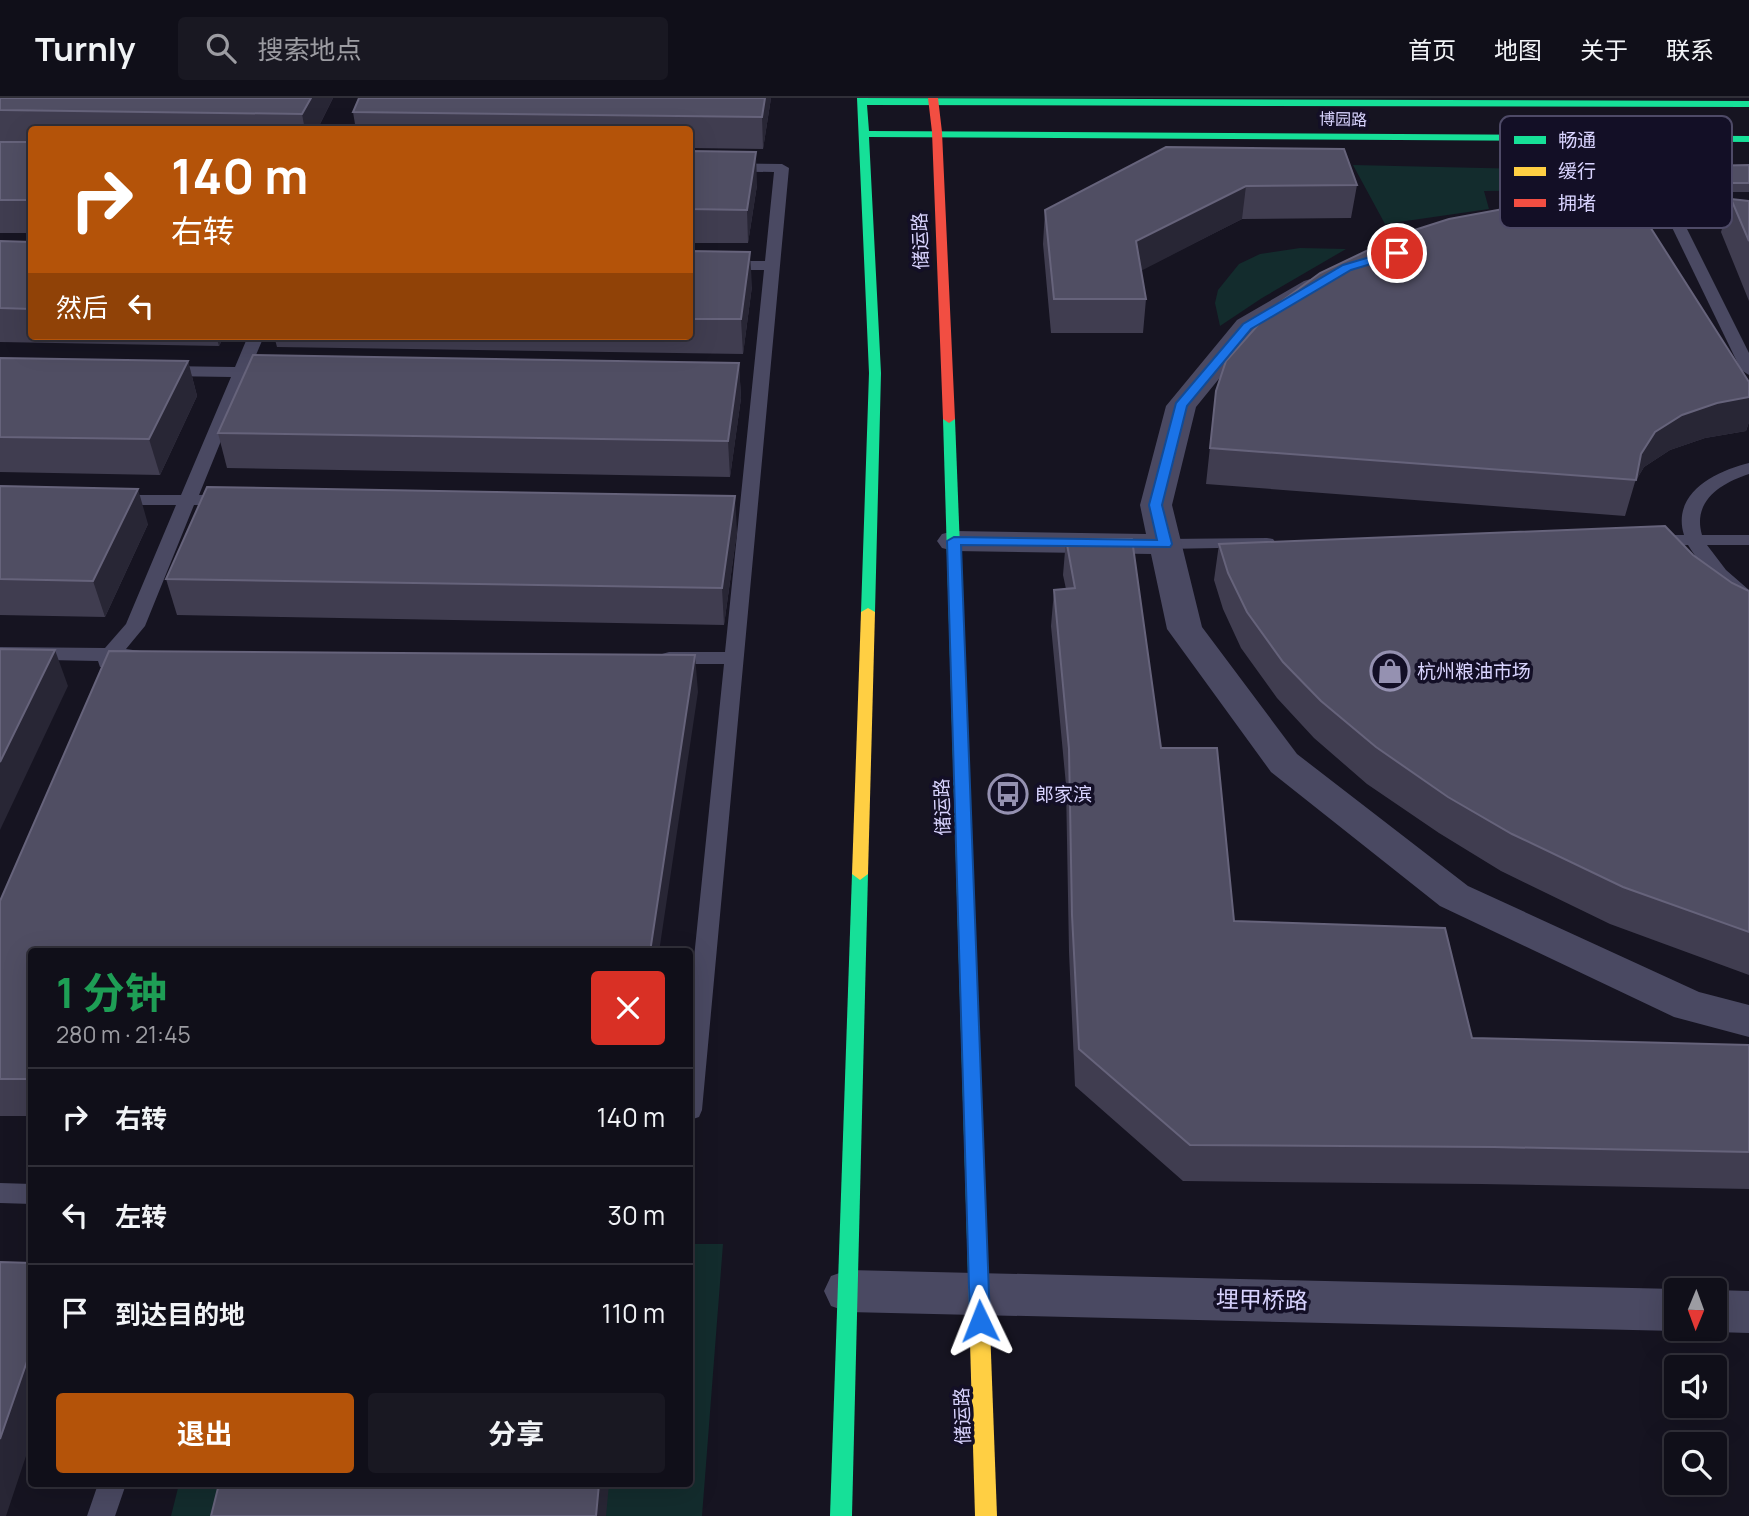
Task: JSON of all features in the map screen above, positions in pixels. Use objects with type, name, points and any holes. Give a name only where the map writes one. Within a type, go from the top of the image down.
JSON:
[{"type":"main road","name":"储运路","points":[[934,99],[954,541],[986,1516]]},
{"type":"main road","name":"博园路","points":[[864,100],[1749,104]]},
{"type":"main road","points":[[841,1516],[875,373],[864,100]]},
{"type":"main road","name":"博园路","points":[[866,134],[937,132],[1500,138]]},
{"type":"street","points":[[1336,274],[1247,326],[1181,406],[1156,505],[1185,629],[1284,763],[1454,895],[1689,1006],[1749,1021]]},
{"type":"street","points":[[954,541],[1165,544]]},
{"type":"street","name":"埋甲桥路","points":[[848,1291],[1664,1310]]},
{"type":"street","points":[[1727,1311],[1749,1312]]},
{"type":"lane","points":[[693,167],[782,168],[772,266],[754,375],[742,506],[733,658],[693,1078]]},
{"type":"lane","points":[[1679,228],[1749,370]]},
{"type":"lane","points":[[693,265],[772,266]]},
{"type":"lane","points":[[99,680],[110,655],[135,626],[254,340]]},
{"type":"lane","points":[[147,371],[296,372]]},
{"type":"lane","points":[[1749,468],[1717,480],[1696,500],[1690,526],[1701,556],[1727,585],[1749,599]]},
{"type":"lane","points":[[94,500],[243,500]]},
{"type":"lane","points":[[1625,540],[1749,540]]},
{"type":"lane","points":[[1165,544],[1290,543]]},
{"type":"lane","points":[[0,653],[152,655]]},
{"type":"lane","points":[[650,658],[733,658]]},
{"type":"lane","points":[[0,1193],[28,1194]]},
{"type":"lane","points":[[101,1516],[111,1487]]},
{"type":"green space","points":[[1353,165],[1500,168],[1500,191],[1484,191],[1489,209],[1385,224]]},
{"type":"green space","points":[[1300,248],[1346,249],[1220,326],[1215,303],[1218,290],[1239,264],[1260,254]]},
{"type":"green space","points":[[693,1244],[723,1244],[702,1516],[171,1516],[178,1487],[693,1487]]},
{"type":"building","points":[[0,98],[311,98],[302,114],[0,110]]},
{"type":"building","points":[[359,98],[765,98],[762,117],[353,112]]},
{"type":"building","points":[[0,142],[28,142],[28,200],[0,200]]},
{"type":"building","points":[[1166,147],[1344,149],[1357,185],[1246,186],[1136,241],[1146,299],[1054,299],[1045,210]]},
{"type":"building","points":[[693,151],[756,152],[747,210],[693,209]]},
{"type":"building","points":[[1732,165],[1749,165],[1749,183],[1732,183]]},
{"type":"building","points":[[1732,199],[1749,201],[1749,241],[1732,201]]},
{"type":"building","points":[[1500,210],[1500,228],[1651,228],[1749,382],[1749,397],[1717,403],[1682,415],[1655,432],[1641,454],[1636,480],[1210,448],[1216,391],[1226,361],[1274,307],[1320,273],[1402,234],[1449,219]]},
{"type":"building","points":[[0,241],[28,242],[28,309],[0,308]]},
{"type":"building","points":[[693,251],[750,252],[741,319],[693,319]]},
{"type":"building","points":[[253,355],[739,363],[728,441],[218,433]]},
{"type":"building","points":[[0,358],[188,361],[149,439],[0,437]]},
{"type":"building","points":[[0,486],[138,489],[93,581],[0,579]]},
{"type":"building","points":[[207,487],[735,496],[722,588],[166,579]]},
{"type":"building","points":[[1665,526],[1693,555],[1732,583],[1749,591],[1749,932],[1623,887],[1512,834],[1448,797],[1376,747],[1321,701],[1283,662],[1247,612],[1228,573],[1219,544]]},
{"type":"building","points":[[1066,539],[1132,539],[1161,748],[1217,748],[1234,921],[1445,928],[1472,1038],[1749,1045],[1749,1152],[1190,1145],[1079,1049],[1072,915],[1069,749],[1054,590],[1075,588]]},
{"type":"building","points":[[0,649],[55,650],[0,762]]},
{"type":"building","points":[[109,651],[695,655],[651,948],[28,948],[28,1079],[0,1079],[0,901]]},
{"type":"building","points":[[0,1262],[28,1263],[28,1358],[0,1439]]},
{"type":"building","points":[[218,1487],[599,1487],[596,1516],[211,1516]]},
{"type":"traffic: fast","points":[[862,98],[875,373],[868,612]]},
{"type":"traffic: fast","points":[[865,102],[1749,104]]},
{"type":"traffic: fast","points":[[866,134],[1500,138]]},
{"type":"traffic: fast","points":[[1732,139],[1749,139]]},
{"type":"traffic: fast","points":[[949,419],[978,1273]]},
{"type":"traffic: fast","points":[[841,1516],[860,874]]},
{"type":"traffic: slow","points":[[860,874],[868,612]]},
{"type":"traffic: slow","points":[[978,1273],[986,1516]]},
{"type":"traffic: jam","points":[[933,98],[937,132],[949,419]]},
{"type":"place","name":"杭州粮油市场","points":[[1390,671]]},
{"type":"place","name":"郎家滨","points":[[1008,794]]},
{"type":"route","points":[[980,1321],[954,541],[1165,544],[1156,505],[1181,406],[1247,326],[1347,268],[1397,253]]}]
